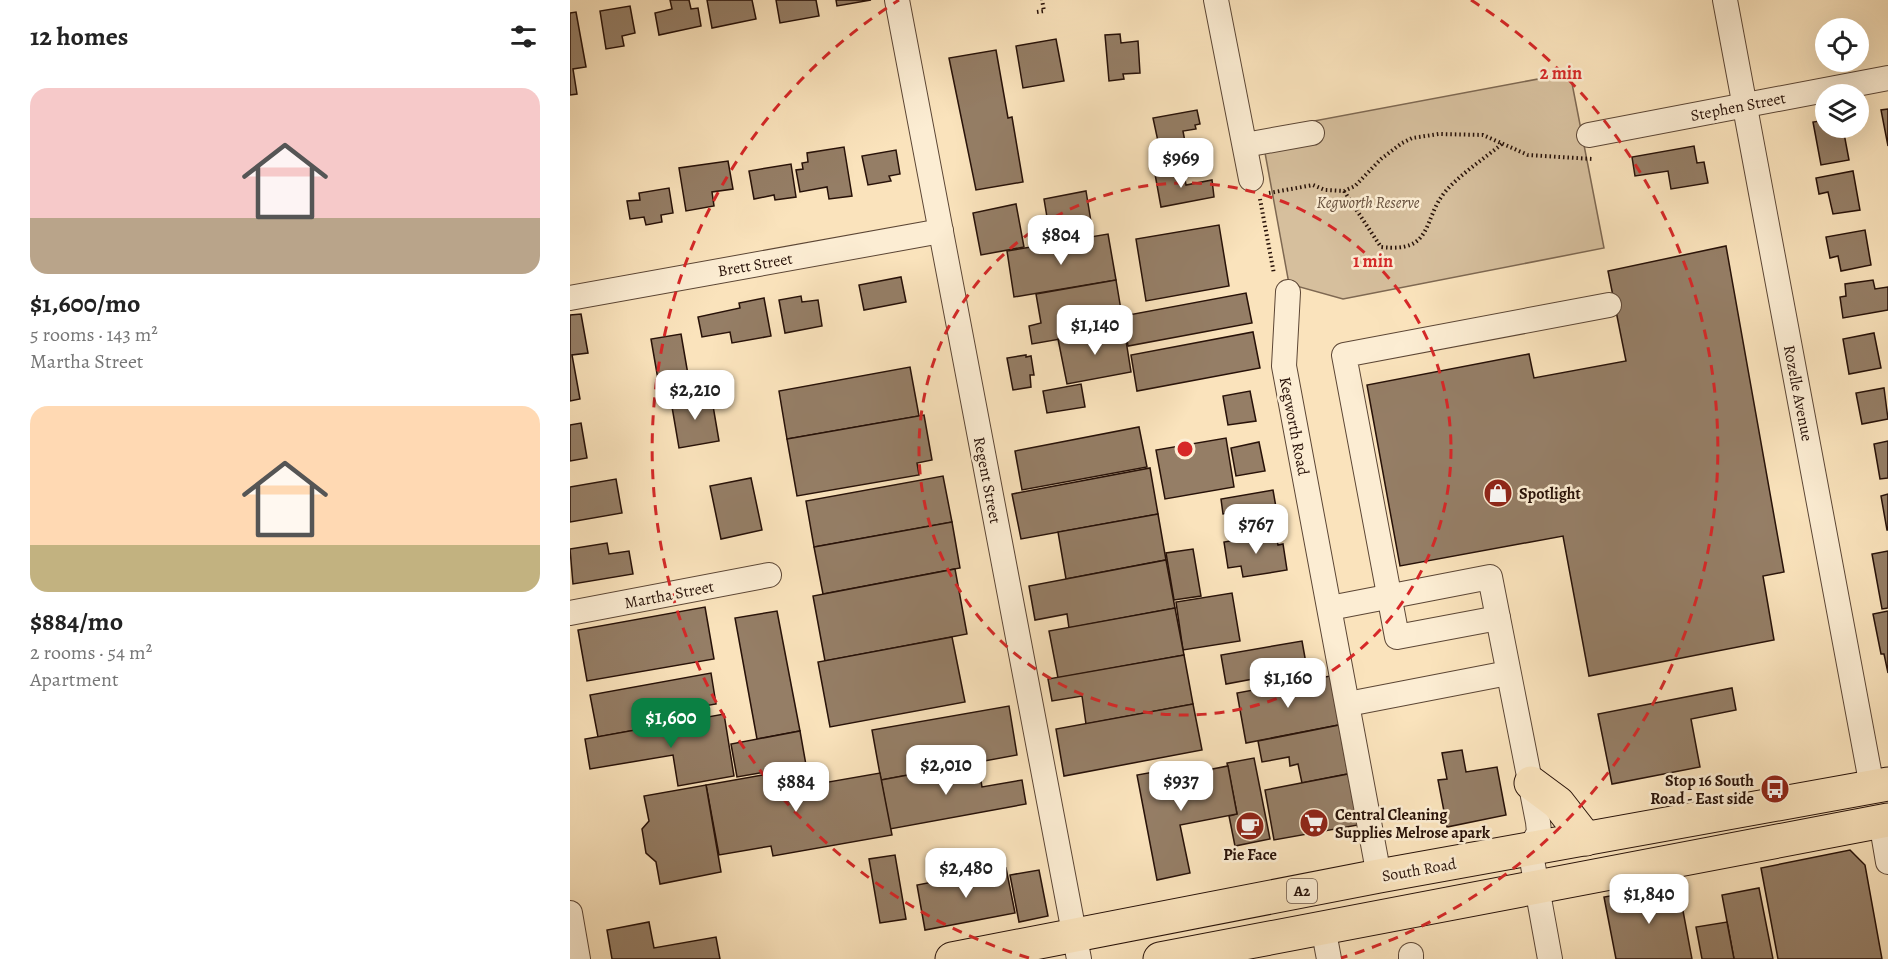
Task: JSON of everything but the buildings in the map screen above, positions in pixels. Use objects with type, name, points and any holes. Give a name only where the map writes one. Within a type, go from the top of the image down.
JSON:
[{"type":"highway","points":[[1531,783],[1558,803],[1586,839]]},
{"type":"highway","name":"South Road","points":[[952,959],[1076,946],[1378,876],[1880,785]]},
{"type":"highway","name":"A2","points":[[1174,958],[1323,927],[1884,821]]},
{"type":"street","name":"Regent Street","points":[[897,0],[1076,946]]},
{"type":"street","points":[[1216,0],[1251,179]]},
{"type":"street","name":"Rozelle Avenue","points":[[1725,0],[1880,785]]},
{"type":"street","name":"Stephen Street","points":[[1589,135],[1888,78]]},
{"type":"street","points":[[1245,145],[1312,133]]},
{"type":"street","name":"Brett Street","points":[[570,298],[941,231]]},
{"type":"street","name":"Kegworth Road","points":[[1288,292],[1284,366],[1378,876]]},
{"type":"street","points":[[1498,618],[1397,637],[1344,355],[1609,305]]},
{"type":"street","name":"Martha Street","points":[[570,613],[769,575]]},
{"type":"street","points":[[1330,608],[1490,578],[1539,832],[1530,849],[1550,959]]},
{"type":"street","points":[[1348,704],[1508,673]]},
{"type":"street","points":[[1884,821],[1888,862]]},
{"type":"street","points":[[570,913],[578,959]]},
{"type":"street","points":[[1323,927],[1329,959]]},
{"type":"path","points":[[1037,12],[1044,11],[1042,0]]},
{"type":"path","points":[[1288,292],[1275,281],[1259,195],[1313,185],[1335,192],[1344,191],[1355,186],[1382,159],[1412,138],[1483,135],[1517,151],[1535,156],[1584,160],[1595,158]]},
{"type":"path","points":[[1344,191],[1381,247],[1398,249],[1422,238],[1444,193],[1503,143]]},
{"type":"green space","name":"Kegworth Reserve","points":[[1570,73],[1604,248],[1343,299],[1289,284],[1261,131]]},
{"type":"place","name":"Spotlight","points":[[1498,493]]},
{"type":"place","name":"Stop 16 South Road - East side","points":[[1775,789]]},
{"type":"place","name":"Central Cleaning Supplies Melrose apark","points":[[1314,823]]},
{"type":"place","name":"Pie Face","points":[[1250,826]]}]
